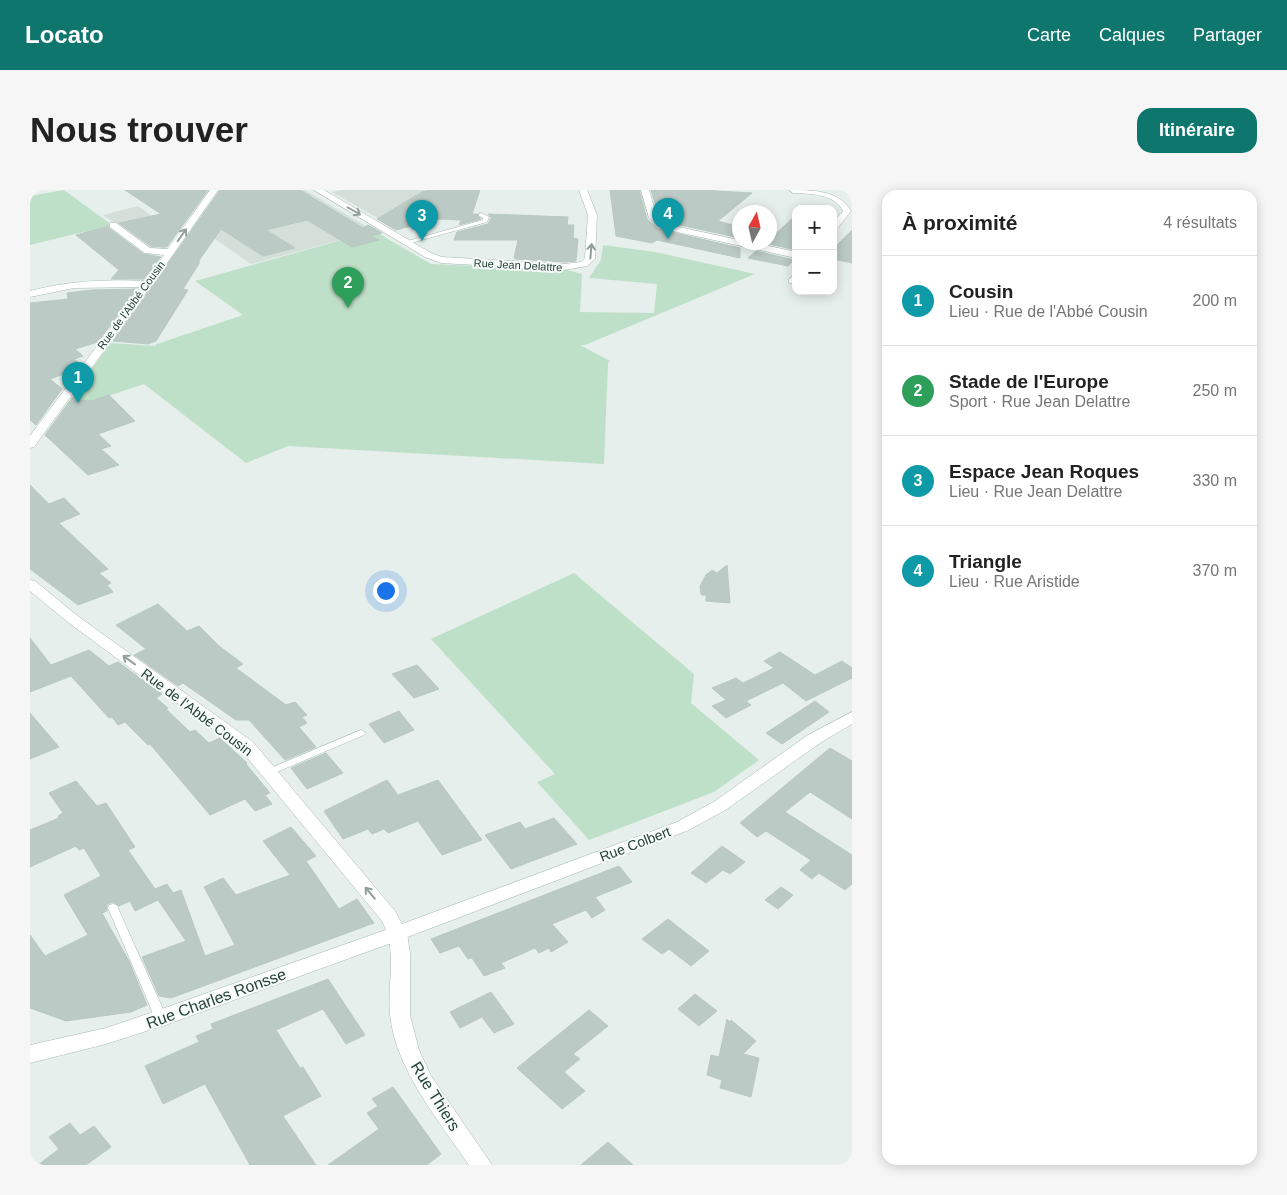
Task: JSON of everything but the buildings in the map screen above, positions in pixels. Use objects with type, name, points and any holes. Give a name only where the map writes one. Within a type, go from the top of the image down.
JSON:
[{"type":"street","name":"Rue de l'Abbé Cousin","points":[[30,444],[148,284],[214,190]]},
{"type":"street","name":"Rue Jean Delattre","points":[[318,190],[434,258],[448,261],[564,267],[580,265],[590,259],[594,214],[592,205],[583,190]]},
{"type":"street","points":[[645,190],[653,218],[662,226],[792,254]]},
{"type":"street","points":[[793,190],[820,193],[842,202],[847,211],[837,223]]},
{"type":"street","points":[[112,225],[148,251],[170,252]]},
{"type":"street","points":[[30,294],[57,287],[86,283],[148,284]]},
{"type":"street","name":"Rue de l'Abbé Cousin","points":[[30,584],[74,620],[253,752],[389,916],[398,933]]},
{"type":"street","name":"Rue Colbert","points":[[398,933],[701,818],[814,739],[852,717]]},
{"type":"street","name":"Rue Charles Ronsse","points":[[30,1054],[106,1036],[161,1018],[398,933]]},
{"type":"street","name":"Rue Thiers","points":[[398,933],[401,953],[400,1016],[409,1050],[424,1082],[481,1165]]},
{"type":"lane","points":[[407,242],[485,221],[486,217],[481,215]]},
{"type":"lane","points":[[269,772],[361,733]]},
{"type":"lane","points":[[113,908],[161,1018]]},
{"type":"shaded area","points":[[220,190],[305,190],[374,231],[251,264],[195,225]]},
{"type":"shaded area","points":[[341,190],[465,190],[450,218],[395,228],[332,192]]},
{"type":"shaded area","points":[[138,206],[162,224],[181,225],[164,249],[149,248],[103,215]]},
{"type":"green space","points":[[64,190],[112,225],[30,245],[30,196]]},
{"type":"green space","points":[[374,231],[431,264],[567,270],[582,274],[580,312],[654,313],[657,284],[589,278],[601,260],[603,245],[655,252],[755,274],[585,345],[580,345],[610,361],[608,363],[604,464],[288,446],[246,463],[144,384],[63,411],[110,343],[155,346],[243,315],[195,281]]},
{"type":"green space","points":[[574,573],[694,674],[691,703],[759,760],[714,792],[589,840],[537,782],[555,774],[431,639]]},
{"type":"place","name":"Triangle","points":[[668,239]]},
{"type":"place","name":"Espace Jean Roques","points":[[422,241]]},
{"type":"place","name":"Stade de l'Europe","points":[[348,308]]},
{"type":"place","name":"Cousin","points":[[78,403]]}]
